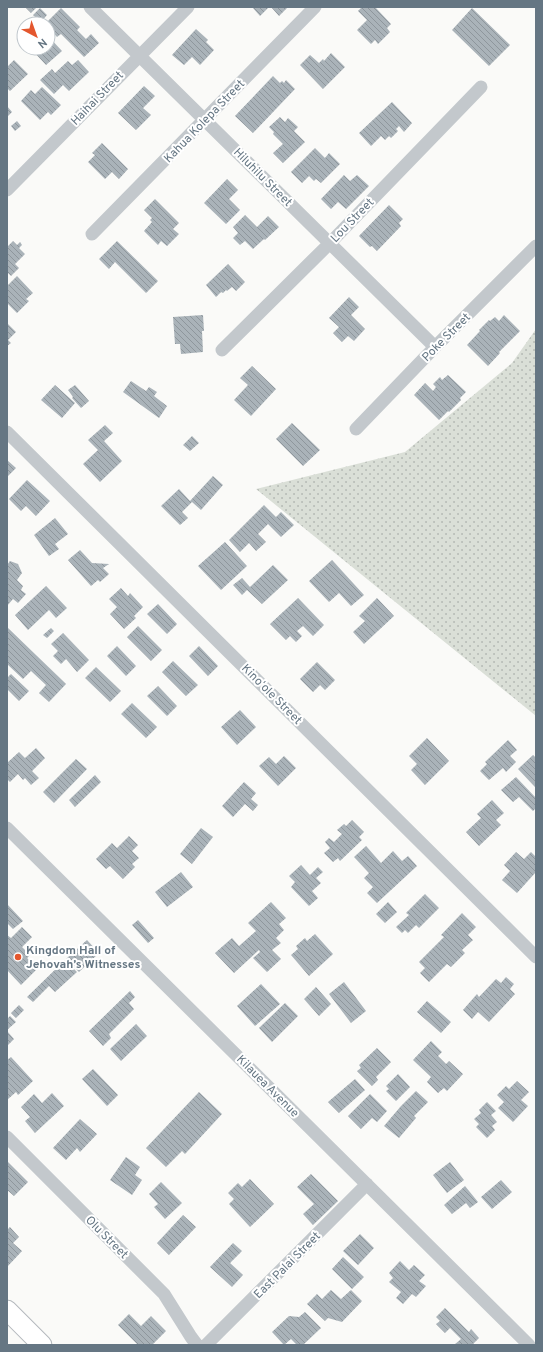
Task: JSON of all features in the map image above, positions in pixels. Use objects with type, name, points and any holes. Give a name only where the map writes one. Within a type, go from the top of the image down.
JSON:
[{"type":"highway","points":[[7,1310],[42,1345]]},
{"type":"street","name":"Hiluhilu Street","points":[[90,7],[435,347]]},
{"type":"street","name":"Haihai Street","points":[[7,189],[188,7]]},
{"type":"street","name":"Kahua Kolepa Street","points":[[92,234],[315,7]]},
{"type":"street","name":"Lou Street","points":[[222,350],[330,243],[481,88]]},
{"type":"street","name":"Poke Street","points":[[356,429],[536,246]]},
{"type":"street","name":"Kinoʻole Street","points":[[7,432],[536,957]]},
{"type":"street","name":"Kilauea Avenue","points":[[7,828],[529,1345]]},
{"type":"street","name":"Olu Street","points":[[7,1137],[164,1294],[197,1345]]},
{"type":"street","name":"East Palai Street","points":[[206,1345],[368,1184]]},
{"type":"shaded area","points":[[536,329],[536,716],[256,489],[405,452],[512,363]]},
{"type":"building","points":[[25,7],[37,7],[31,13]]},
{"type":"building","points":[[252,7],[269,7],[260,16]]},
{"type":"building","points":[[271,7],[288,7],[279,16]]},
{"type":"building","points":[[362,7],[375,7],[391,24],[387,28],[390,32],[378,44],[375,40],[371,44],[357,30],[367,20],[358,11]]},
{"type":"building","points":[[40,8],[47,15],[34,16],[33,15]]},
{"type":"building","points":[[61,8],[80,27],[77,30],[86,39],[91,34],[99,43],[84,57],[61,34],[57,37],[56,36],[56,16],[53,16]]},
{"type":"building","points":[[472,8],[510,45],[489,66],[452,30]]},
{"type":"building","points":[[196,29],[208,40],[206,42],[214,50],[200,65],[192,57],[184,65],[172,55]]},
{"type":"building","points":[[56,45],[62,51],[46,65],[38,56],[56,56]]},
{"type":"building","points":[[331,53],[345,67],[323,89],[300,65],[310,55],[319,63],[323,59],[324,61]]},
{"type":"building","points":[[14,60],[28,74],[10,91],[7,88],[7,65],[8,66]]},
{"type":"building","points":[[78,60],[89,72],[69,91],[63,85],[54,94],[40,80],[52,69],[55,73],[68,61],[72,65]]},
{"type":"building","points":[[273,76],[280,83],[282,81],[284,83],[286,80],[295,89],[253,133],[235,116]]},
{"type":"building","points":[[144,86],[155,96],[143,108],[151,115],[136,130],[118,113]]},
{"type":"building","points":[[42,87],[61,105],[51,115],[48,112],[40,120],[21,101],[31,90],[35,94]]},
{"type":"building","points":[[392,102],[412,123],[404,132],[399,126],[396,129],[398,131],[391,138],[389,136],[385,140],[381,136],[371,146],[359,133]]},
{"type":"building","points":[[7,106],[12,112],[7,117]]},
{"type":"building","points":[[280,117],[285,122],[288,118],[298,127],[294,131],[305,142],[283,163],[273,153],[283,144],[273,134],[274,132],[269,127]]},
{"type":"building","points":[[17,121],[21,126],[15,131],[11,126]]},
{"type":"building","points":[[102,143],[128,169],[119,179],[112,172],[105,179],[88,162],[95,155],[92,153]]},
{"type":"building","points":[[315,148],[325,158],[329,153],[340,164],[321,183],[316,179],[314,181],[309,176],[302,183],[291,172]]},
{"type":"building","points":[[344,175],[350,181],[357,175],[369,186],[346,209],[338,202],[331,209],[321,199]]},
{"type":"building","points":[[227,179],[238,190],[229,199],[240,210],[226,224],[204,203]]},
{"type":"building","points":[[155,199],[179,223],[173,229],[179,234],[167,246],[161,241],[158,245],[144,231],[152,222],[150,220],[152,218],[144,210]]},
{"type":"building","points":[[389,205],[403,219],[399,223],[401,226],[377,251],[372,246],[370,247],[359,236]]},
{"type":"building","points":[[245,215],[257,227],[268,216],[279,227],[253,249],[245,241],[240,245],[233,238],[238,233],[233,227]]},
{"type":"building","points":[[13,241],[17,245],[20,242],[22,245],[19,248],[25,254],[15,264],[19,268],[11,276],[7,272],[7,247]]},
{"type":"building","points":[[117,241],[158,281],[146,293],[115,262],[109,269],[99,259]]},
{"type":"building","points":[[228,264],[245,282],[236,291],[232,287],[223,293],[221,292],[216,297],[206,285]]},
{"type":"building","points":[[17,276],[33,293],[26,299],[29,301],[17,313],[7,303],[7,286]]},
{"type":"building","points":[[349,297],[359,307],[351,315],[365,329],[354,341],[348,336],[342,342],[333,333],[339,327],[329,318]]},
{"type":"building","points":[[203,315],[203,352],[181,354],[180,344],[175,344],[173,317]]},
{"type":"building","points":[[504,315],[520,331],[499,352],[500,353],[488,366],[467,345],[489,320],[490,321],[495,317],[499,321]]},
{"type":"building","points":[[7,323],[16,332],[8,340],[11,343],[7,346]]},
{"type":"building","points":[[252,366],[276,389],[251,416],[234,400],[248,385],[240,378]]},
{"type":"building","points":[[448,375],[466,392],[460,398],[461,400],[439,420],[414,395],[425,383],[433,391],[436,387],[433,384],[440,377],[442,380]]},
{"type":"building","points":[[131,381],[146,391],[149,387],[157,392],[154,396],[167,406],[159,418],[123,392]]},
{"type":"building","points":[[55,385],[75,403],[62,418],[41,400]]},
{"type":"building","points":[[75,385],[89,401],[81,408],[72,398],[73,397],[68,390]]},
{"type":"building","points":[[292,423],[320,450],[303,466],[276,439]]},
{"type":"building","points":[[105,425],[113,433],[104,441],[122,461],[100,482],[83,464],[98,450],[88,440]]},
{"type":"building","points":[[192,436],[199,443],[190,451],[183,445]]},
{"type":"building","points":[[7,460],[16,468],[7,477]]},
{"type":"building","points":[[213,476],[223,485],[201,510],[192,502],[182,512],[188,518],[180,525],[161,506],[179,489],[190,501]]},
{"type":"building","points":[[27,480],[50,501],[36,516],[26,506],[21,511],[9,499]]},
{"type":"building","points":[[264,505],[276,517],[281,512],[294,525],[281,537],[268,524],[258,534],[266,542],[256,551],[249,543],[240,552],[229,540]]},
{"type":"building","points":[[55,518],[68,534],[55,544],[59,549],[49,556],[34,535]]},
{"type":"building","points":[[225,542],[247,566],[221,590],[198,566]]},
{"type":"building","points":[[80,550],[92,563],[109,564],[103,568],[109,574],[100,582],[98,580],[91,586],[68,560]]},
{"type":"building","points":[[332,560],[364,595],[351,606],[339,593],[329,602],[309,581]]},
{"type":"building","points":[[10,561],[18,564],[22,573],[17,580],[23,586],[21,590],[26,594],[18,603],[13,599],[7,606],[7,565]]},
{"type":"building","points":[[273,565],[288,580],[262,604],[247,590],[242,595],[233,585],[242,578],[250,587]]},
{"type":"building","points":[[46,586],[67,608],[56,618],[49,610],[28,630],[15,615]]},
{"type":"building","points":[[121,588],[128,596],[130,593],[143,607],[134,616],[136,618],[124,629],[110,614],[117,607],[109,599]]},
{"type":"building","points":[[298,598],[324,625],[313,636],[303,626],[297,631],[302,636],[296,642],[290,636],[286,640],[270,624]]},
{"type":"building","points":[[377,598],[394,616],[364,644],[353,632],[365,621],[359,616]]},
{"type":"building","points":[[158,604],[177,624],[167,634],[147,614]]},
{"type":"building","points":[[138,626],[162,650],[151,661],[127,637]]},
{"type":"building","points":[[7,627],[66,684],[49,702],[39,693],[46,685],[31,671],[23,679],[7,664]]},
{"type":"building","points":[[51,628],[54,631],[47,638],[43,635]]},
{"type":"building","points":[[63,633],[89,660],[77,672],[66,659],[61,664],[53,656],[58,651],[51,644]]},
{"type":"building","points":[[117,646],[136,666],[126,676],[107,656]]},
{"type":"building","points":[[199,646],[218,666],[208,676],[189,656]]},
{"type":"building","points":[[173,661],[198,685],[186,696],[162,672]]},
{"type":"building","points":[[317,662],[335,680],[325,690],[320,685],[313,692],[300,679]]},
{"type":"building","points":[[96,667],[121,691],[110,702],[85,678]]},
{"type":"building","points":[[11,674],[29,691],[19,701],[7,689],[7,678]]},
{"type":"building","points":[[158,686],[177,706],[167,716],[147,696]]},
{"type":"building","points":[[132,703],[157,727],[146,738],[121,714]]},
{"type":"building","points":[[240,710],[256,727],[237,745],[221,727]]},
{"type":"building","points":[[427,738],[449,761],[425,785],[411,770],[417,764],[409,756]]},
{"type":"building","points":[[508,740],[517,750],[510,756],[516,762],[506,772],[503,768],[489,780],[480,771],[487,764],[485,762]]},
{"type":"building","points":[[36,748],[45,758],[32,771],[39,778],[31,785],[25,778],[23,780],[18,774],[10,782],[7,779],[7,763],[19,752],[25,758]]},
{"type":"building","points":[[533,755],[536,758],[536,788],[518,769]]},
{"type":"building","points":[[284,756],[296,768],[278,786],[259,766],[269,757],[276,764]]},
{"type":"building","points":[[76,759],[87,769],[54,803],[43,792]]},
{"type":"building","points":[[95,775],[101,782],[75,807],[69,800]]},
{"type":"building","points":[[516,777],[536,798],[536,808],[533,811],[519,797],[513,802],[501,790]]},
{"type":"building","points":[[244,782],[256,793],[251,799],[258,805],[253,811],[245,804],[233,817],[222,806]]},
{"type":"building","points":[[492,800],[504,813],[496,820],[501,825],[479,846],[466,832],[481,818],[477,814]]},
{"type":"building","points":[[352,820],[364,832],[359,837],[362,840],[340,861],[338,858],[333,862],[324,853],[330,848],[325,842],[329,838],[334,842],[342,834],[337,830],[344,824],[346,826]]},
{"type":"building","points":[[201,828],[213,837],[192,864],[180,854]]},
{"type":"building","points":[[129,836],[138,845],[132,851],[139,858],[132,864],[135,867],[123,879],[110,866],[106,869],[96,859],[112,843],[117,848]]},
{"type":"building","points":[[366,846],[381,863],[393,851],[402,861],[408,856],[417,866],[377,903],[367,893],[373,887],[364,878],[369,873],[354,857]]},
{"type":"building","points":[[516,852],[524,859],[531,852],[536,857],[536,872],[517,893],[502,880],[510,871],[504,865]]},
{"type":"building","points":[[301,865],[310,875],[318,867],[323,872],[316,878],[321,883],[312,891],[318,898],[309,906],[291,887],[295,882],[289,876]]},
{"type":"building","points":[[181,872],[193,887],[167,907],[155,892]]},
{"type":"building","points":[[425,894],[439,908],[419,928],[416,925],[408,933],[405,930],[402,933],[396,927],[409,915],[406,913]]},
{"type":"building","points":[[271,902],[286,918],[279,924],[284,930],[276,938],[281,943],[272,950],[281,959],[267,972],[253,958],[260,952],[259,950],[234,973],[215,953],[232,938],[239,946],[256,931],[248,923]]},
{"type":"building","points":[[388,902],[397,912],[385,923],[376,914]]},
{"type":"building","points":[[7,904],[23,921],[13,929],[7,923]]},
{"type":"building","points":[[462,913],[476,927],[468,935],[473,940],[462,950],[465,953],[451,967],[447,964],[429,982],[420,973],[425,968],[419,962],[444,937],[441,935]]},
{"type":"building","points":[[138,920],[154,938],[148,943],[132,925]]},
{"type":"building","name":"Kingdom Hall of Jehovah’s Witnesses","points":[[22,927],[32,937],[22,947],[30,955],[27,958],[38,968],[21,985],[7,970],[7,935],[11,938]]},
{"type":"building","points":[[315,934],[333,954],[309,976],[291,955],[298,949],[296,946],[305,938],[307,941]]},
{"type":"building","points":[[87,940],[99,953],[79,972],[66,959]]},
{"type":"building","points":[[65,960],[77,972],[55,992],[49,986],[33,1002],[27,997]]},
{"type":"building","points":[[506,977],[514,984],[510,989],[515,994],[489,1022],[478,1012],[472,1019],[463,1010],[477,994],[479,997],[496,979],[501,983]]},
{"type":"building","points":[[344,982],[366,1011],[351,1023],[329,994]]},
{"type":"building","points":[[261,984],[280,1004],[255,1026],[237,1006]]},
{"type":"building","points":[[316,987],[331,1004],[319,1016],[304,999]]},
{"type":"building","points":[[130,991],[135,997],[129,1003],[134,1009],[109,1034],[111,1038],[103,1046],[89,1031]]},
{"type":"building","points":[[427,1001],[451,1022],[441,1033],[417,1012]]},
{"type":"building","points":[[285,1003],[298,1016],[272,1042],[259,1028]]},
{"type":"building","points":[[19,1005],[24,1010],[16,1018],[11,1013]]},
{"type":"building","points":[[10,1016],[16,1022],[7,1030],[7,1019]]},
{"type":"building","points":[[136,1024],[147,1036],[121,1061],[110,1049]]},
{"type":"building","points":[[7,1031],[14,1039],[7,1046]]},
{"type":"building","points":[[431,1041],[442,1052],[438,1056],[446,1064],[449,1061],[463,1074],[447,1091],[444,1088],[438,1093],[427,1082],[431,1077],[413,1060]]},
{"type":"building","points":[[377,1048],[391,1062],[376,1077],[378,1080],[372,1086],[357,1071],[361,1068],[359,1065]]},
{"type":"building","points":[[11,1057],[33,1081],[18,1095],[16,1092],[7,1100],[7,1060]]},
{"type":"building","points":[[93,1069],[118,1095],[107,1106],[82,1079]]},
{"type":"building","points":[[398,1074],[410,1087],[396,1101],[386,1091],[389,1089],[386,1086]]},
{"type":"building","points":[[355,1079],[365,1090],[339,1113],[328,1102]]},
{"type":"building","points":[[517,1081],[529,1092],[521,1100],[528,1106],[513,1122],[498,1108],[504,1102],[497,1095],[506,1086],[509,1089]]},
{"type":"building","points":[[416,1091],[428,1102],[414,1116],[416,1118],[399,1138],[384,1126]]},
{"type":"building","points":[[199,1092],[222,1114],[185,1154],[182,1151],[166,1167],[146,1148]]},
{"type":"building","points":[[52,1093],[64,1106],[35,1133],[25,1121],[30,1117],[21,1107],[34,1094],[42,1103]]},
{"type":"building","points":[[370,1094],[387,1111],[377,1122],[372,1118],[361,1129],[348,1116]]},
{"type":"building","points":[[487,1102],[496,1111],[491,1115],[497,1122],[492,1126],[495,1130],[487,1138],[476,1127],[479,1124],[474,1119],[481,1113],[479,1110]]},
{"type":"building","points":[[80,1119],[97,1134],[80,1152],[77,1148],[66,1160],[53,1148]]},
{"type":"building","points":[[126,1157],[140,1167],[135,1175],[142,1180],[132,1195],[110,1180]]},
{"type":"building","points":[[7,1161],[28,1182],[14,1196],[7,1190]]},
{"type":"building","points":[[450,1162],[464,1180],[447,1193],[433,1175]]},
{"type":"building","points":[[311,1174],[338,1201],[313,1225],[303,1214],[314,1204],[297,1187]]},
{"type":"building","points":[[250,1179],[274,1204],[250,1227],[229,1204],[234,1199],[228,1193],[238,1183],[242,1187]]},
{"type":"building","points":[[501,1180],[512,1192],[492,1209],[481,1197]]},
{"type":"building","points":[[161,1182],[182,1203],[165,1219],[154,1207],[158,1204],[149,1194]]},
{"type":"building","points":[[465,1186],[478,1202],[470,1208],[466,1203],[452,1214],[444,1205]]},
{"type":"building","points":[[183,1215],[196,1227],[169,1255],[157,1243]]},
{"type":"building","points":[[10,1227],[19,1237],[13,1243],[22,1251],[7,1267],[7,1230]]},
{"type":"building","points":[[360,1234],[374,1248],[358,1265],[343,1251]]},
{"type":"building","points":[[233,1243],[242,1251],[230,1263],[243,1275],[232,1287],[210,1267]]},
{"type":"building","points":[[343,1257],[364,1277],[352,1289],[332,1269]]},
{"type":"building","points":[[400,1261],[409,1270],[414,1265],[425,1275],[419,1281],[426,1286],[416,1297],[412,1294],[403,1304],[396,1298],[401,1292],[389,1282],[393,1278],[389,1273]]},
{"type":"building","points":[[331,1290],[341,1299],[351,1290],[362,1301],[342,1322],[328,1318],[325,1321],[307,1304],[317,1294],[322,1299]]},
{"type":"building","points":[[445,1308],[469,1332],[471,1329],[479,1338],[472,1345],[454,1345],[461,1339],[450,1328],[445,1333],[436,1324],[440,1321],[436,1317]]},
{"type":"building","points":[[305,1312],[321,1328],[303,1345],[297,1345],[291,1339],[284,1345],[272,1332],[289,1316],[299,1317]]},
{"type":"building","points":[[129,1314],[141,1326],[151,1316],[166,1331],[152,1345],[138,1345],[118,1325]]},
{"type":"place","name":"Kingdom Hall of Jehovah’s Witnesses","points":[[18,957]]}]
